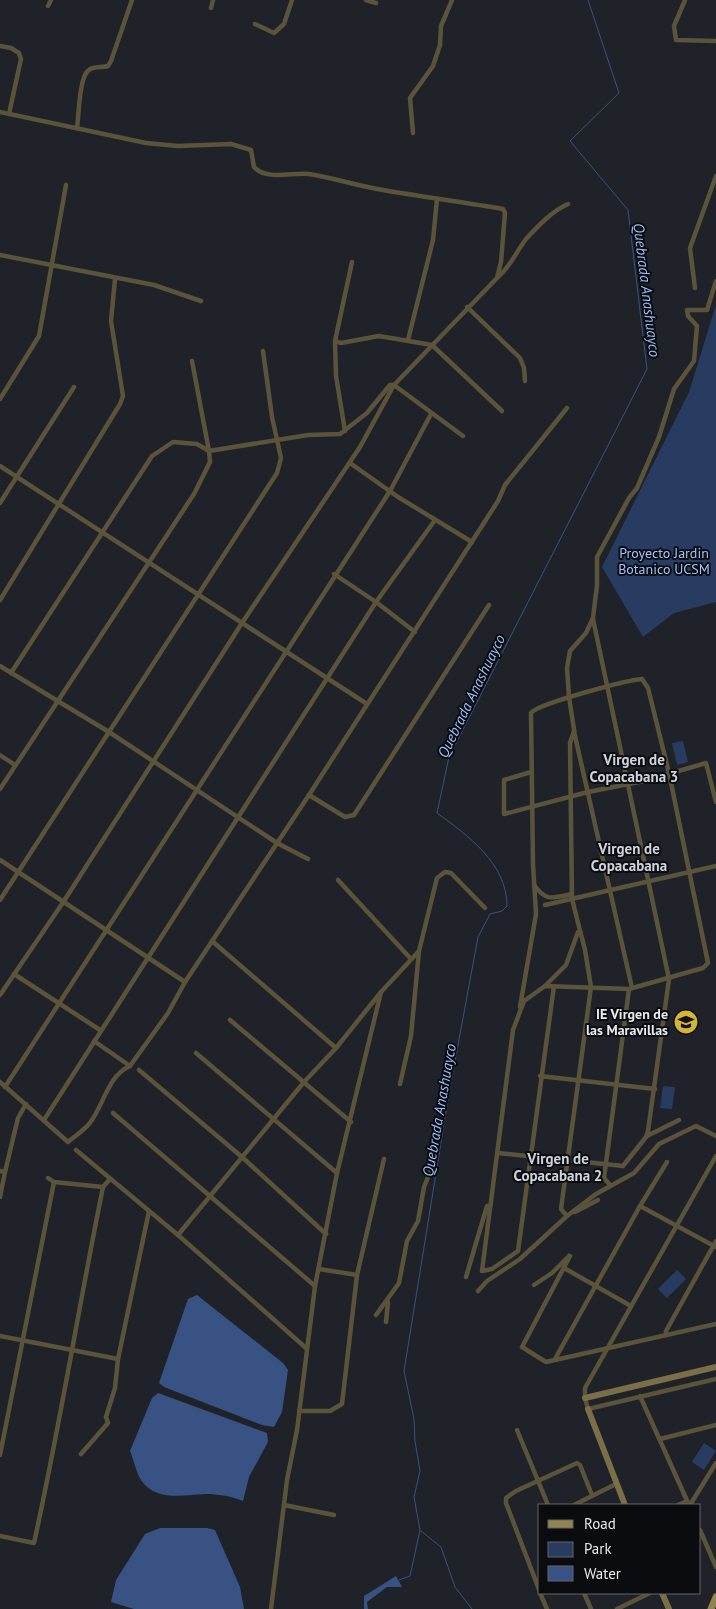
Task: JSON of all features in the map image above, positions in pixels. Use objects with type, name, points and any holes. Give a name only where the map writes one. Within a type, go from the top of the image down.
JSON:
[{"type":"main road","points":[[711,1609],[716,1597]]},
{"type":"street","points":[[48,6],[50,0]]},
{"type":"street","points":[[77,128],[82,80],[87,71],[94,67],[108,66],[112,61],[132,0]]},
{"type":"street","points":[[211,8],[213,0]]},
{"type":"street","points":[[255,24],[274,33],[284,24],[292,0]]},
{"type":"street","points":[[366,0],[376,4]]},
{"type":"street","points":[[413,133],[410,98],[433,66],[440,46],[441,26],[452,0]]},
{"type":"street","points":[[685,0],[674,26],[676,40],[716,41]]},
{"type":"street","points":[[0,46],[19,53],[21,59],[9,114]]},
{"type":"street","points":[[0,112],[165,145],[239,145],[251,150],[254,167],[263,173],[308,174],[437,199],[503,209],[501,262],[497,278]]},
{"type":"street","points":[[694,288],[690,248],[716,176]]},
{"type":"street","points":[[0,399],[39,336],[66,185]]},
{"type":"street","points":[[408,340],[432,240],[437,199]]},
{"type":"street","points":[[0,995],[64,901],[242,623],[369,434],[394,385],[510,266],[526,239],[549,216],[568,204]]},
{"type":"street","points":[[0,255],[52,267],[154,285],[201,301]]},
{"type":"street","points":[[345,431],[336,376],[335,341],[352,262]]},
{"type":"street","points":[[0,600],[59,506],[123,396],[111,321],[115,279]]},
{"type":"street","points":[[610,1186],[604,1178],[630,988],[574,730],[568,697],[568,657],[570,651],[586,633],[593,618],[597,585],[597,557],[629,498],[637,488],[659,437],[674,390],[696,357],[697,326],[688,316],[687,310],[708,310],[716,281]]},
{"type":"street","points":[[467,308],[520,358],[524,368],[525,381]]},
{"type":"street","points":[[335,341],[341,343],[379,336],[432,345],[502,411]]},
{"type":"street","points":[[0,900],[277,473],[281,458],[276,440],[263,351]]},
{"type":"street","points":[[0,790],[194,494],[210,462],[192,361]]},
{"type":"street","points":[[11,673],[102,532],[158,450],[173,442],[181,441],[197,444],[209,451],[308,435],[340,434],[367,413],[390,385],[394,385]]},
{"type":"street","points":[[394,385],[463,436]]},
{"type":"street","points":[[0,502],[74,388]]},
{"type":"street","points":[[0,1082],[68,1142],[89,1124],[111,1083],[125,1068],[130,1066],[168,1013],[185,982],[415,632],[472,542],[505,484],[567,408]]},
{"type":"street","points":[[5,1087],[286,652],[334,574],[390,491],[431,414]]},
{"type":"street","points":[[350,463],[370,479],[472,542]]},
{"type":"street","points":[[0,466],[367,704]]},
{"type":"street","points":[[44,1120],[376,602],[435,520]]},
{"type":"street","points":[[334,574],[376,602],[415,632]]},
{"type":"street","points":[[309,795],[346,817],[354,815],[489,605]]},
{"type":"street","points":[[593,618],[670,979],[655,1089],[646,1137]]},
{"type":"street","points":[[0,666],[109,732],[277,843],[308,859]]},
{"type":"street","points":[[545,986],[554,986],[630,988],[670,979],[703,968],[708,963],[669,773],[646,683],[642,679],[568,697],[537,708],[531,713],[531,806],[535,920],[520,1007],[514,1030],[482,1271],[492,1269],[518,1251],[540,1076],[554,986]]},
{"type":"street","points":[[568,1215],[561,1209],[591,987],[585,950],[572,896],[570,743],[574,730]]},
{"type":"street","points":[[0,755],[15,765]]},
{"type":"street","points":[[531,772],[504,780],[504,814],[706,763],[716,802]]},
{"type":"street","points":[[0,860],[185,982]]},
{"type":"street","points":[[534,884],[542,896],[547,898],[572,896],[716,866]]},
{"type":"street","points":[[400,1084],[411,1036],[419,951],[437,878],[445,872],[451,873],[485,908]]},
{"type":"street","points":[[338,880],[411,959]]},
{"type":"street","points":[[545,905],[572,896]]},
{"type":"street","points":[[520,1007],[527,998],[545,986],[566,964],[576,945],[579,931]]},
{"type":"street","points":[[212,941],[336,1048]]},
{"type":"street","points":[[178,1235],[304,1082],[336,1048],[381,992],[419,951]]},
{"type":"street","points":[[14,974],[100,1030]]},
{"type":"street","points":[[271,1609],[318,1268],[337,1173],[351,1122],[381,992]]},
{"type":"street","points":[[230,1020],[351,1122]]},
{"type":"street","points":[[94,1041],[130,1066]]},
{"type":"street","points":[[196,1053],[337,1173]]},
{"type":"street","points":[[139,1070],[242,1157],[326,1234]]},
{"type":"street","points":[[540,1076],[655,1089]]},
{"type":"street","points":[[0,1197],[2,1172],[18,1118],[26,1104]]},
{"type":"street","points":[[114,1113],[315,1286]]},
{"type":"street","points":[[498,1153],[530,1158],[624,1166],[646,1137],[656,1130],[679,1120]]},
{"type":"street","points":[[478,1291],[487,1281],[520,1259],[568,1215],[610,1186],[634,1173],[661,1142],[678,1136],[696,1126],[716,1136]]},
{"type":"street","points":[[76,1150],[178,1235],[306,1348]]},
{"type":"street","points":[[625,1504],[588,1409],[585,1388],[716,1156]]},
{"type":"street","points":[[299,1411],[330,1410],[342,1404],[357,1275],[384,1159]]},
{"type":"street","points":[[555,1359],[640,1206],[667,1162]]},
{"type":"street","points":[[376,1315],[394,1292],[403,1274],[407,1241],[418,1221],[424,1186],[433,1165]]},
{"type":"street","points":[[48,1178],[54,1182],[103,1187]]},
{"type":"street","points":[[0,1536],[34,1543],[54,1449],[70,1350],[103,1187],[110,1179]]},
{"type":"street","points":[[0,1455],[54,1182]]},
{"type":"street","points":[[466,1277],[491,1192]]},
{"type":"street","points":[[568,1215],[598,1200]]},
{"type":"street","points":[[640,1206],[677,1227],[715,1244],[666,1331],[666,1335]]},
{"type":"street","points":[[81,1454],[108,1423],[106,1417],[115,1388],[118,1359],[149,1211]]},
{"type":"street","points":[[534,1285],[570,1256],[522,1347],[546,1362],[716,1324],[716,1318]]},
{"type":"street","points":[[318,1268],[357,1275]]},
{"type":"street","points":[[564,1268],[631,1306]]},
{"type":"street","points":[[386,1322],[388,1300]]},
{"type":"street","points":[[0,1336],[118,1359]]},
{"type":"street","points":[[585,1398],[716,1367]]},
{"type":"street","points":[[588,1409],[716,1379]]},
{"type":"street","points":[[640,1396],[689,1504]]},
{"type":"street","points":[[660,1439],[716,1424]]},
{"type":"street","points":[[517,1430],[548,1504]]},
{"type":"street","points":[[538,1587],[506,1504],[509,1494],[539,1482],[577,1463],[580,1465],[592,1494]]},
{"type":"street","points":[[689,1504],[716,1464]]},
{"type":"street","points":[[576,1504],[592,1494],[616,1484]]},
{"type":"street","points":[[284,1505],[334,1515]]},
{"type":"street","points":[[701,1532],[716,1567]]},
{"type":"street","points":[[541,1594],[547,1609]]},
{"type":"street","points":[[584,1594],[591,1609]]},
{"type":"street","points":[[617,1609],[648,1594]]},
{"type":"street","points":[[662,1594],[669,1609]]},
{"type":"green space","name":"Proyecto Jardin Botanico UCSM","points":[[716,305],[716,602],[674,613],[643,637],[602,567],[689,392]]},
{"type":"green space","points":[[683,741],[688,762],[677,765],[672,743]]},
{"type":"green space","points":[[663,1086],[675,1087],[672,1109],[660,1108]]},
{"type":"green space","points":[[677,1270],[686,1279],[667,1298],[658,1289]]},
{"type":"green space","points":[[704,1443],[716,1451],[704,1470],[692,1462]]},
{"type":"water","points":[[197,1295],[283,1363],[288,1370],[282,1412],[274,1427],[262,1425],[164,1387],[159,1383],[188,1299]]},
{"type":"water","points":[[158,1393],[267,1433],[268,1442],[249,1477],[243,1501],[215,1494],[171,1496],[154,1492],[141,1480],[130,1451],[152,1398]]},
{"type":"water","points":[[160,1528],[207,1528],[215,1530],[240,1587],[244,1609],[134,1609],[111,1602],[116,1580],[145,1534]]},
{"type":"water","points":[[396,1576],[402,1587],[387,1587],[367,1602],[368,1609],[364,1609],[364,1596]]},
{"type":"waterway","name":"Quebrada Anashuayco","points":[[399,1580],[410,1576],[420,1530],[414,1497],[420,1471],[415,1441],[414,1419],[404,1371],[448,1099],[478,937],[490,914],[502,911],[507,906],[505,891],[493,863],[461,831],[437,813],[449,757],[647,369],[628,210],[570,141],[619,93],[588,0]]},
{"type":"waterway","points":[[421,1531],[441,1547],[455,1587],[472,1609]]},
{"type":"place","name":"IE Virgen de las Maravillas","points":[[686,1022]]},
{"type":"district","name":"Virgen de Copacabana 3","points":[[634,768]]},
{"type":"district","name":"Virgen de Copacabana","points":[[629,856]]},
{"type":"district","name":"Virgen de Copacabana 2","points":[[558,1166]]}]
